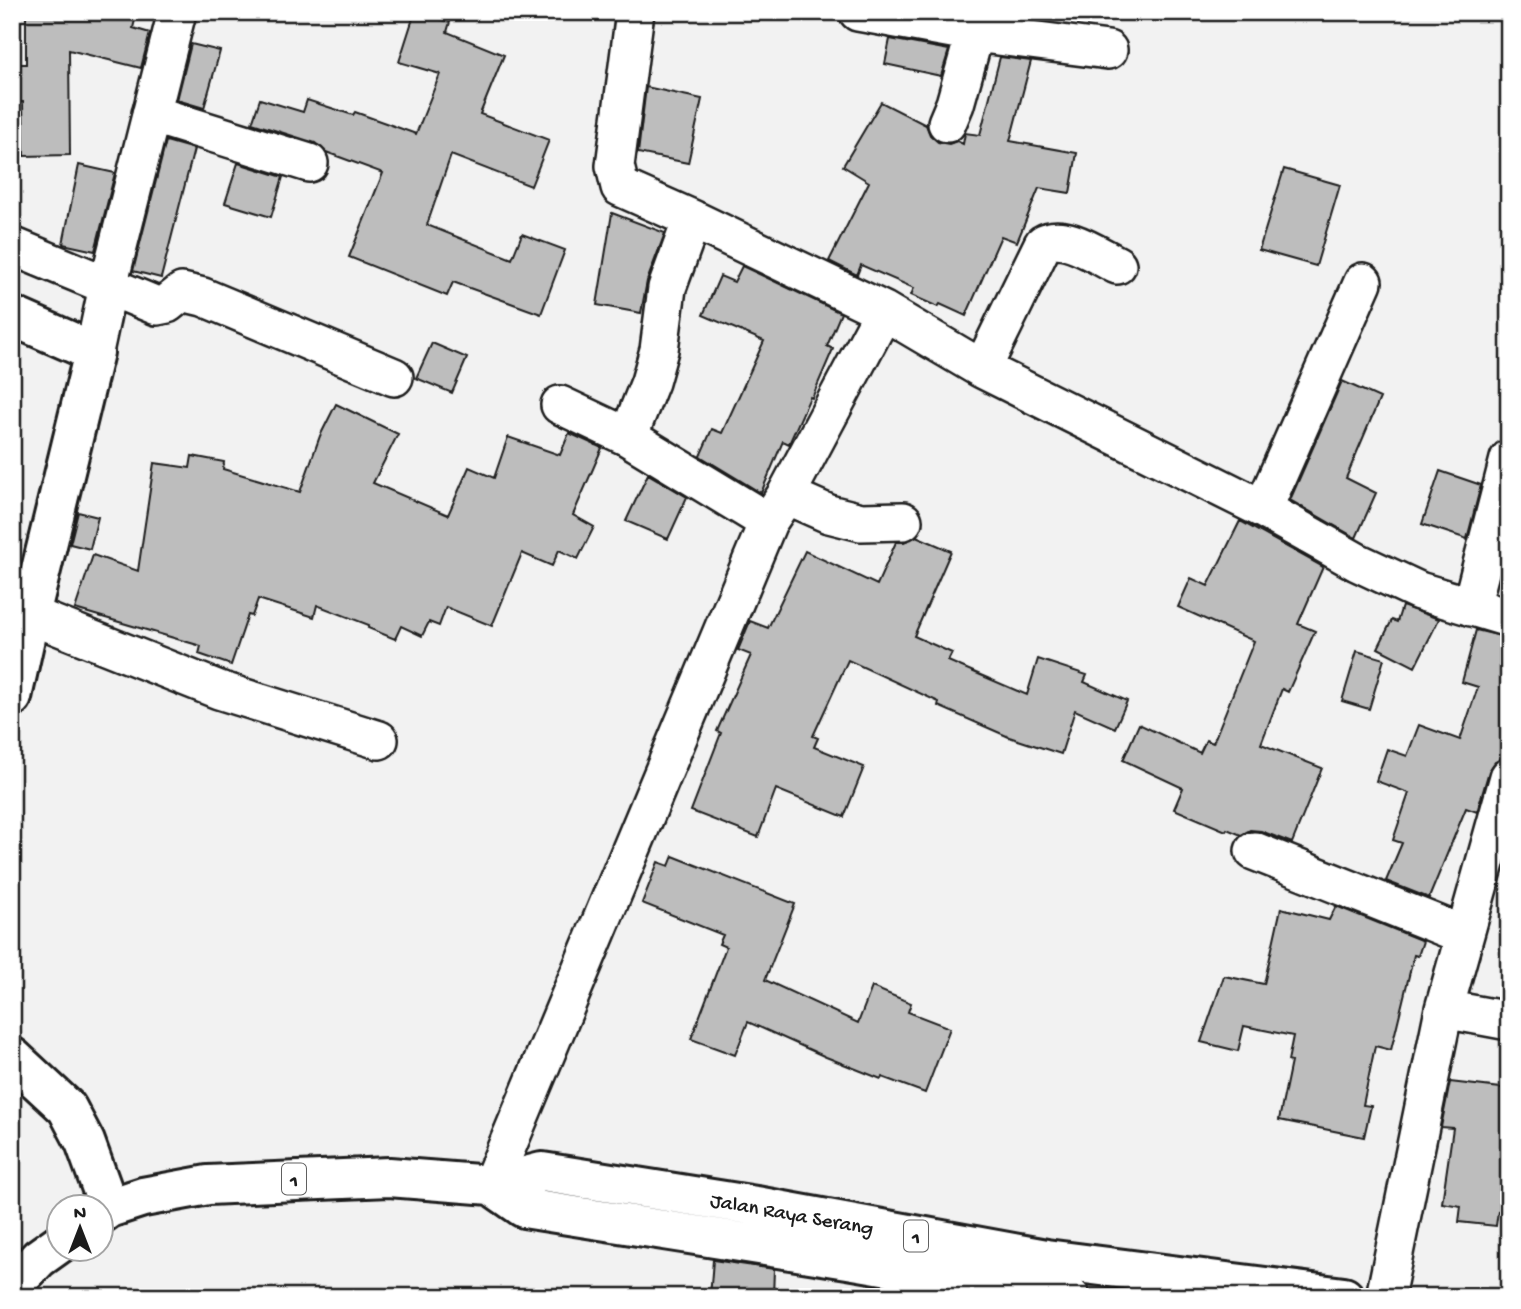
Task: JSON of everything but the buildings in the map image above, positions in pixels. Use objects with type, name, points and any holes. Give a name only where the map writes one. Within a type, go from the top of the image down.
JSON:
[{"type":"main road","points":[[12,316],[94,352],[13,690]]},
{"type":"main road","points":[[12,1057],[67,1108],[85,1142],[100,1194]]},
{"type":"main road","name":"Jalan Raya Serang","points":[[116,1207],[166,1191],[251,1181],[389,1177],[491,1185],[542,1172],[757,1206],[1046,1259],[1344,1297]]},
{"type":"main road","name":"Jalan Raya Serang","points":[[491,1185],[524,1208],[1070,1297]]},
{"type":"main road","points":[[12,1286],[46,1253]]},
{"type":"street","points":[[94,352],[177,12]]},
{"type":"street","points":[[635,12],[615,166],[620,187],[884,311],[982,369],[1263,509],[1357,562],[1419,591],[1509,618]]},
{"type":"street","points":[[858,12],[975,33],[1108,50]]},
{"type":"street","points":[[947,123],[956,104],[975,33]]},
{"type":"street","points":[[151,114],[309,163]]},
{"type":"street","points":[[628,437],[650,382],[659,350],[667,288],[692,219]]},
{"type":"street","points":[[982,369],[1043,244],[1051,239],[1063,240],[1117,265]]},
{"type":"street","points":[[12,246],[157,306],[167,304],[182,292],[203,297],[394,377]]},
{"type":"street","points":[[1263,509],[1363,282]]},
{"type":"street","points":[[491,1185],[777,509],[884,311]]},
{"type":"street","points":[[560,405],[777,509],[828,514],[861,522],[903,521]]},
{"type":"street","points":[[1471,607],[1509,459]]},
{"type":"street","points":[[30,615],[219,690],[379,740]]},
{"type":"street","points":[[1385,1297],[1444,1009],[1509,777]]},
{"type":"street","points":[[1254,851],[1464,934]]},
{"type":"street","points":[[1444,1009],[1509,1021]]}]
